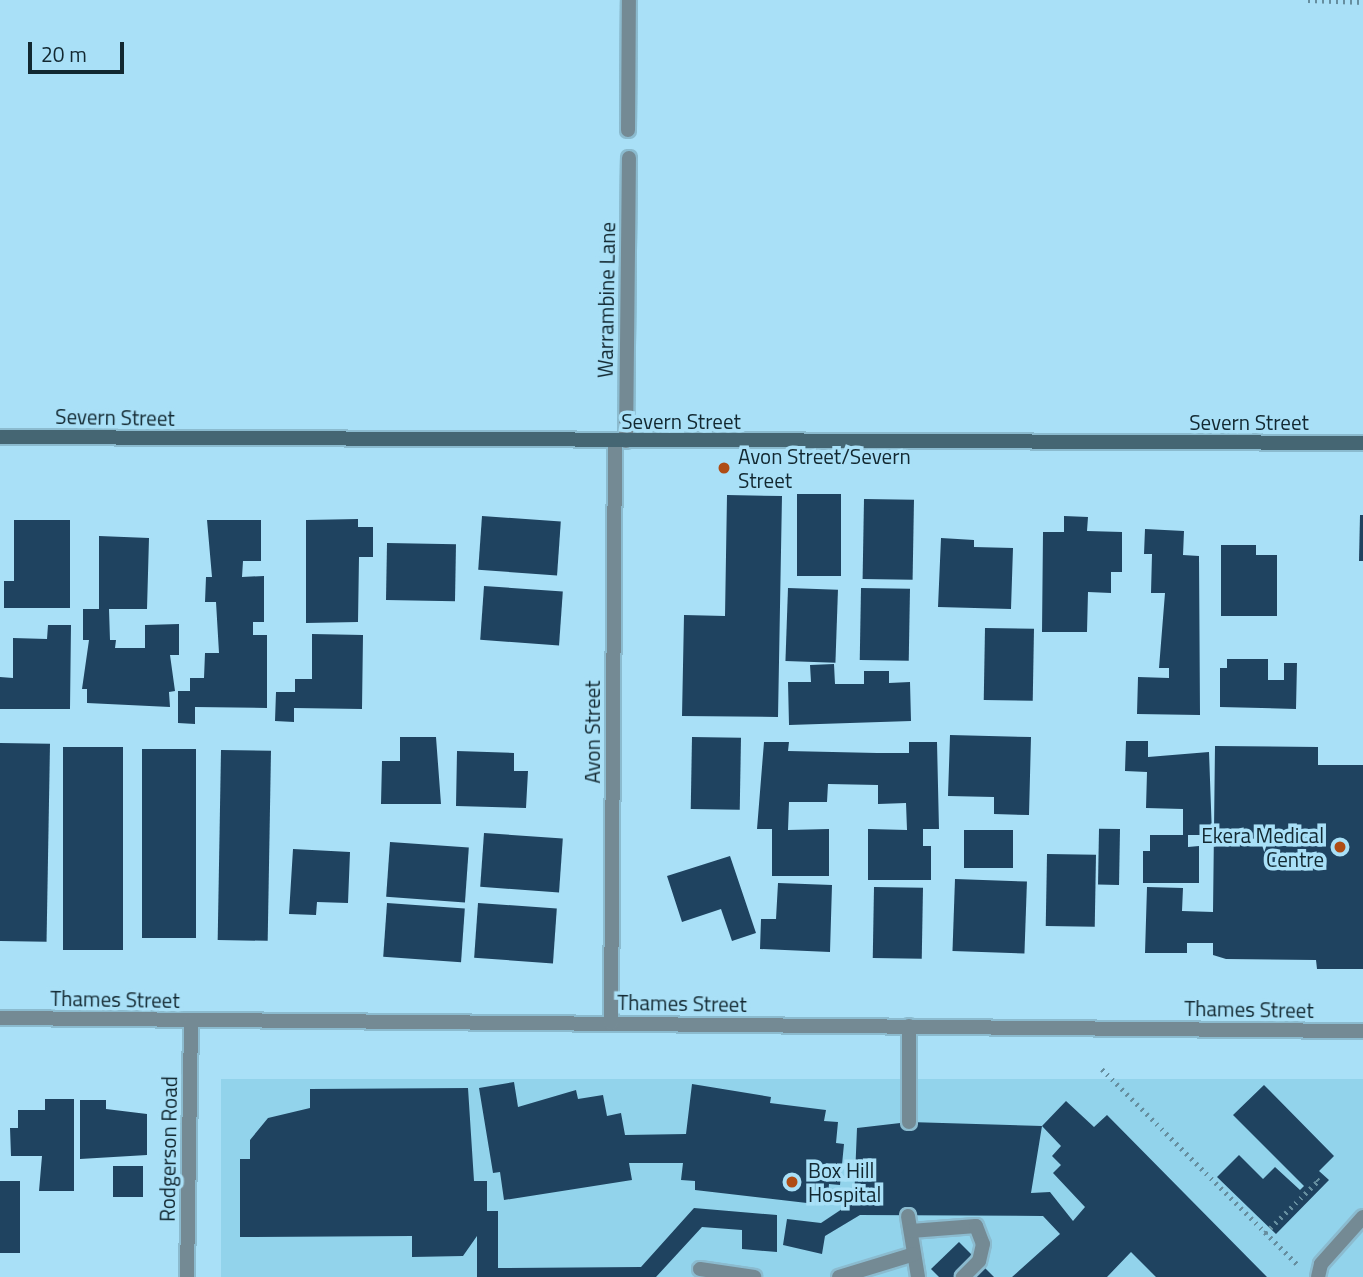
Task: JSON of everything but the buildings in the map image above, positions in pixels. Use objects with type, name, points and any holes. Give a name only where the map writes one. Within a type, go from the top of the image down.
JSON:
[{"type":"street","points":[[628,130],[629,0]]},
{"type":"street","name":"Warrambine Lane","points":[[620,442],[629,158]]},
{"type":"street","name":"Severn Street","points":[[0,437],[620,442],[1363,443]]},
{"type":"street","name":"Avon Street","points":[[611,1023],[620,442]]},
{"type":"street","name":"Thames Street","points":[[0,1018],[1363,1031]]},
{"type":"street","name":"Rodgerson Road","points":[[187,1277],[191,1021]]},
{"type":"street","points":[[909,1026],[909,1122]]},
{"type":"street","points":[[1318,1277],[1321,1264],[1363,1217]]},
{"type":"street","points":[[918,1277],[909,1224],[976,1226],[981,1253],[963,1277]]},
{"type":"street","points":[[839,1277],[914,1254]]},
{"type":"street","points":[[700,1269],[754,1277]]},
{"type":"path","points":[[1308,0],[1363,2]]},
{"type":"path","points":[[1101,1069],[1302,1269]]},
{"type":"path","points":[[1265,1233],[1318,1181],[1314,1176]]},
{"type":"shaded area","name":"Box Hill Hospital","points":[[221,1079],[1363,1079],[1363,1277],[221,1277]]},
{"type":"place","name":"Avon Street/Severn Street","points":[[724,468]]},
{"type":"place","name":"Ekera Medical Centre","points":[[1340,847]]},
{"type":"place","name":"Box Hill Hospital","points":[[792,1182]]}]
